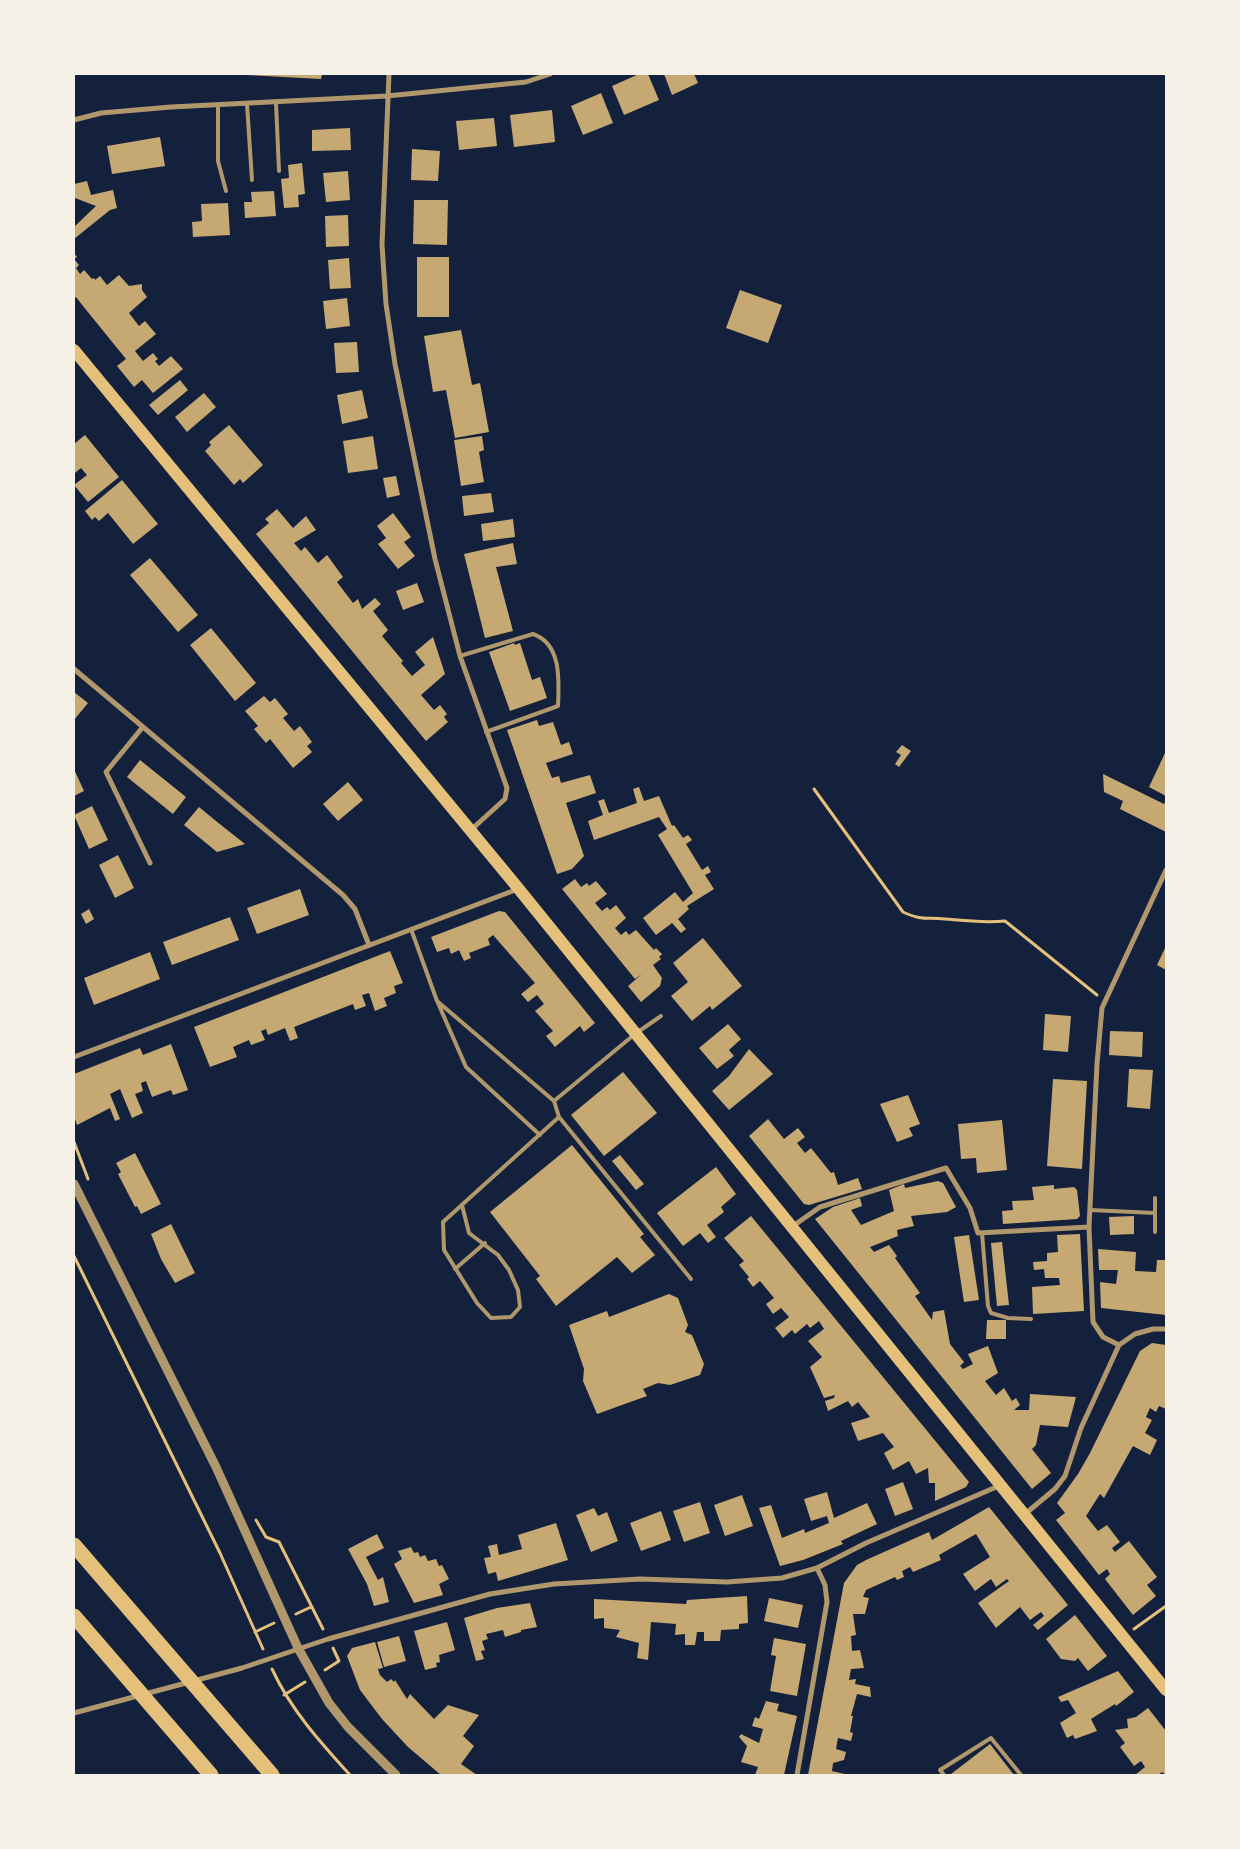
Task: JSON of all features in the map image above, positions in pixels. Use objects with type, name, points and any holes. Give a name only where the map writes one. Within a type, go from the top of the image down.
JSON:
[{"type":"highway","points":[[74,1544],[272,1775]]},
{"type":"highway","points":[[74,1616],[211,1775]]},
{"type":"main road","points":[[74,350],[471,830],[793,1226],[1166,1690]]},
{"type":"street","points":[[389,74],[382,245],[386,304],[395,364],[435,559],[460,656],[507,788],[505,799],[471,830]]},
{"type":"street","points":[[74,120],[101,114],[218,105],[387,96],[510,84],[550,74]]},
{"type":"street","points":[[74,670],[343,894],[355,909],[369,945]]},
{"type":"street","points":[[142,728],[106,772],[150,864]]},
{"type":"street","points":[[1119,1345],[1103,1337],[1093,1322],[1089,1227],[1097,1064],[1102,1008],[1166,870]]},
{"type":"street","points":[[74,1057],[518,888]]},
{"type":"street","points":[[793,1226],[820,1206],[946,1168],[972,1214],[978,1233],[1089,1227]]},
{"type":"street","points":[[74,1184],[216,1466],[298,1648],[329,1703],[348,1728],[396,1775]]},
{"type":"street","points":[[1025,1514],[1055,1489],[1065,1476],[1081,1428],[1119,1345],[1134,1334],[1153,1328],[1166,1329]]},
{"type":"street","points":[[74,1713],[267,1660],[298,1648],[425,1612],[521,1588],[554,1584],[640,1580],[745,1581],[782,1578],[817,1568],[866,1543],[1001,1485]]},
{"type":"street","points":[[797,1775],[827,1602],[825,1585],[817,1568]]},
{"type":"lane","points":[[276,103],[278,171]]},
{"type":"lane","points":[[247,104],[252,180]]},
{"type":"lane","points":[[218,105],[218,161],[226,191]]},
{"type":"lane","points":[[460,656],[533,634],[542,638],[554,656],[560,677],[558,706],[486,732]]},
{"type":"lane","points":[[411,929],[437,1001],[466,1067],[540,1135]]},
{"type":"lane","points":[[437,1001],[554,1101],[559,1117],[691,1279]]},
{"type":"lane","points":[[554,1101],[635,1034],[661,1016]]},
{"type":"lane","points":[[462,1205],[469,1233],[485,1243],[498,1255],[509,1270],[518,1290],[520,1307],[516,1313],[502,1319],[491,1318],[477,1303],[455,1269],[444,1250],[443,1222],[559,1117]]},
{"type":"lane","points":[[1154,1232],[1155,1198]]},
{"type":"lane","points":[[1090,1210],[1155,1213]]},
{"type":"lane","points":[[982,1233],[988,1306],[991,1313],[1008,1318],[1030,1319]]},
{"type":"lane","points":[[455,1269],[485,1243]]},
{"type":"lane","points":[[944,1775],[940,1770],[991,1738],[1021,1775]]},
{"type":"path","points":[[814,789],[903,912],[920,920],[943,919],[977,923],[1005,921],[1106,1001]]},
{"type":"path","points":[[74,1256],[204,1519],[284,1694],[304,1724],[350,1775]]},
{"type":"path","points":[[1123,1637],[1166,1606]]},
{"type":"building","points":[[228,74],[322,74],[321,79]]},
{"type":"building","points":[[639,74],[648,74],[659,100],[624,115],[612,86]]},
{"type":"building","points":[[664,74],[694,74],[698,83],[672,95]]},
{"type":"building","points":[[601,93],[613,123],[583,135],[571,106]]},
{"type":"building","points":[[552,110],[555,142],[514,147],[510,115]]},
{"type":"building","points":[[494,118],[497,146],[459,150],[456,121]]},
{"type":"building","points":[[350,128],[351,150],[312,151],[312,130]]},
{"type":"building","points":[[160,137],[165,166],[112,174],[107,146]]},
{"type":"building","points":[[412,149],[440,151],[438,181],[411,180]]},
{"type":"building","points":[[302,163],[305,194],[298,195],[299,207],[284,208],[281,179],[289,178],[288,165]]},
{"type":"building","points":[[348,171],[350,200],[326,202],[323,173]]},
{"type":"building","points":[[87,181],[91,195],[113,190],[117,208],[110,210],[74,239],[74,227],[96,206],[75,198],[74,184]]},
{"type":"building","points":[[274,191],[276,216],[245,218],[244,202],[252,202],[251,192]]},
{"type":"building","points":[[414,200],[448,200],[447,245],[413,244]]},
{"type":"building","points":[[228,203],[230,235],[193,237],[192,222],[202,221],[201,204]]},
{"type":"building","points":[[348,215],[349,246],[326,247],[325,216]]},
{"type":"building","points":[[417,257],[449,257],[449,317],[417,317]]},
{"type":"building","points":[[349,258],[351,288],[330,289],[328,260]]},
{"type":"building","points":[[74,259],[79,265],[76,268],[80,274],[84,270],[95,280],[100,276],[107,285],[119,275],[129,286],[142,284],[142,290],[147,297],[129,313],[139,326],[145,321],[156,334],[135,351],[143,361],[153,353],[158,359],[155,361],[159,366],[171,356],[183,369],[153,393],[142,380],[134,387],[117,366],[126,359],[76,297],[74,299]]},
{"type":"building","points":[[740,290],[782,305],[768,343],[726,328]]},
{"type":"building","points":[[347,298],[350,326],[326,329],[323,301]]},
{"type":"building","points":[[461,330],[472,385],[480,383],[489,432],[455,438],[446,390],[433,392],[424,336]]},
{"type":"building","points":[[357,342],[359,372],[336,373],[334,343]]},
{"type":"building","points":[[180,380],[188,390],[158,415],[149,405]]},
{"type":"building","points":[[362,390],[368,418],[342,424],[337,395]]},
{"type":"building","points":[[204,393],[216,407],[187,432],[175,417]]},
{"type":"building","points":[[229,425],[263,465],[243,483],[240,479],[234,485],[205,451],[211,445],[209,442]]},
{"type":"building","points":[[85,435],[119,477],[88,502],[74,485],[87,475],[81,468],[74,472],[74,444]]},
{"type":"building","points":[[373,436],[378,469],[348,473],[343,441]]},
{"type":"building","points":[[482,436],[484,450],[479,452],[484,482],[461,486],[454,440]]},
{"type":"building","points":[[396,476],[400,495],[387,498],[383,478]]},
{"type":"building","points":[[122,480],[158,524],[133,544],[108,513],[99,521],[95,517],[92,520],[85,511]]},
{"type":"building","points":[[491,493],[494,512],[464,516],[462,496]]},
{"type":"building","points":[[277,509],[293,528],[306,516],[316,530],[294,543],[301,551],[305,547],[318,563],[327,555],[343,577],[337,582],[353,603],[358,599],[362,609],[375,598],[381,604],[373,611],[388,630],[382,636],[403,661],[401,663],[412,676],[425,665],[415,652],[433,637],[445,674],[421,695],[434,710],[440,705],[447,714],[444,717],[448,722],[426,741],[256,534],[269,523],[265,519]]},
{"type":"building","points":[[393,513],[411,537],[404,542],[415,556],[398,569],[378,544],[386,538],[377,526]]},
{"type":"building","points":[[513,519],[515,537],[483,541],[481,524]]},
{"type":"building","points":[[513,543],[517,564],[496,567],[513,631],[485,638],[464,554]]},
{"type":"building","points":[[150,558],[198,615],[178,632],[130,575]]},
{"type":"building","points":[[417,583],[424,602],[403,610],[396,591]]},
{"type":"building","points":[[211,628],[256,683],[235,701],[190,645]]},
{"type":"building","points":[[514,643],[515,645],[520,643],[532,680],[540,677],[547,698],[510,711],[489,652]]},
{"type":"building","points":[[74,692],[88,703],[74,720]]},
{"type":"building","points":[[264,696],[270,702],[275,698],[288,714],[283,718],[294,731],[300,726],[312,742],[307,746],[312,752],[293,768],[270,739],[266,743],[254,729],[258,726],[245,711]]},
{"type":"building","points":[[537,720],[539,726],[553,722],[561,745],[569,742],[573,754],[546,763],[552,778],[559,776],[561,783],[590,775],[596,793],[566,803],[584,856],[572,869],[557,874],[507,730]]},
{"type":"building","points":[[902,745],[911,751],[899,767],[895,764],[901,755],[896,752]]},
{"type":"building","points":[[1166,751],[1166,796],[1149,787]]},
{"type":"building","points":[[140,760],[186,797],[173,814],[127,777]]},
{"type":"building","points":[[74,769],[84,791],[74,796]]},
{"type":"building","points":[[1103,774],[1164,804],[1166,800],[1166,832],[1120,809],[1123,801],[1104,792]]},
{"type":"building","points":[[348,782],[363,800],[338,821],[323,804]]},
{"type":"building","points":[[639,787],[644,801],[659,796],[672,826],[674,825],[683,838],[688,835],[692,840],[686,844],[702,870],[708,866],[711,872],[705,875],[714,889],[687,906],[689,909],[678,919],[686,929],[681,933],[672,923],[656,935],[643,918],[675,892],[683,902],[693,893],[658,835],[667,829],[659,817],[594,840],[588,821],[603,815],[598,801],[604,799],[609,813],[637,803],[633,789]]},
{"type":"building","points":[[92,806],[108,840],[89,849],[74,815]]},
{"type":"building","points":[[199,807],[245,844],[217,852],[184,825]]},
{"type":"building","points":[[118,855],[134,888],[115,898],[99,865]]},
{"type":"building","points":[[575,879],[581,887],[587,883],[589,886],[596,881],[607,894],[595,903],[602,911],[607,907],[610,910],[616,905],[626,918],[615,928],[621,935],[626,931],[629,935],[636,930],[654,950],[656,948],[662,954],[659,957],[661,959],[653,965],[662,978],[660,986],[641,1002],[628,986],[642,974],[635,979],[562,889]]},
{"type":"building","points":[[300,889],[309,915],[257,934],[247,908]]},
{"type":"building","points":[[89,909],[94,919],[86,924],[81,914]]},
{"type":"building","points":[[499,911],[505,912],[595,1023],[584,1032],[580,1026],[555,1047],[546,1036],[553,1031],[535,1011],[544,1004],[537,995],[528,1002],[521,994],[535,983],[493,935],[488,939],[490,945],[469,953],[471,958],[464,961],[459,950],[451,954],[449,948],[437,952],[431,937]]},
{"type":"building","points":[[230,917],[239,940],[172,965],[163,942]]},
{"type":"building","points":[[703,938],[742,986],[712,1010],[710,1006],[692,1021],[671,996],[688,982],[673,963]]},
{"type":"building","points":[[1166,946],[1166,970],[1157,965]]},
{"type":"building","points":[[390,951],[403,983],[394,986],[396,993],[384,998],[387,1006],[375,1011],[369,993],[362,995],[366,1006],[355,1010],[353,1004],[294,1027],[298,1038],[290,1041],[285,1028],[268,1035],[266,1029],[261,1031],[265,1040],[251,1045],[249,1040],[233,1047],[237,1057],[210,1067],[194,1027]]},
{"type":"building","points":[[150,952],[160,979],[94,1005],[84,978]]},
{"type":"building","points":[[1045,1014],[1071,1016],[1068,1052],[1043,1050]]},
{"type":"building","points":[[728,1024],[741,1039],[729,1050],[734,1056],[717,1069],[699,1048]]},
{"type":"building","points":[[1110,1031],[1143,1032],[1142,1057],[1109,1055]]},
{"type":"building","points":[[171,1044],[188,1090],[173,1095],[171,1090],[152,1097],[146,1081],[141,1083],[143,1091],[135,1094],[143,1113],[132,1118],[120,1089],[110,1094],[120,1119],[115,1121],[110,1108],[77,1125],[74,1116],[74,1074],[140,1048],[143,1055]]},
{"type":"building","points":[[749,1049],[773,1074],[729,1110],[712,1091],[729,1076]]},
{"type":"building","points":[[1129,1069],[1153,1070],[1150,1109],[1127,1107]]},
{"type":"building","points":[[623,1072],[657,1113],[604,1156],[571,1115]]},
{"type":"building","points":[[1053,1079],[1087,1081],[1082,1169],[1047,1166]]},
{"type":"building","points":[[908,1095],[920,1124],[909,1128],[913,1136],[897,1142],[880,1104]]},
{"type":"building","points":[[768,1119],[784,1139],[798,1128],[805,1137],[797,1143],[805,1153],[811,1148],[831,1173],[834,1172],[838,1185],[858,1178],[862,1189],[809,1205],[804,1204],[749,1136]]},
{"type":"building","points":[[1002,1120],[1007,1170],[977,1173],[976,1158],[961,1159],[958,1124]]},
{"type":"building","points":[[572,1145],[644,1234],[640,1237],[655,1255],[632,1273],[617,1257],[556,1306],[536,1279],[540,1276],[490,1212]]},
{"type":"building","points":[[135,1153],[161,1204],[141,1214],[137,1206],[135,1207],[118,1174],[121,1172],[116,1163]]},
{"type":"building","points":[[620,1155],[644,1184],[636,1190],[612,1161]]},
{"type":"building","points":[[716,1167],[736,1194],[721,1207],[724,1212],[707,1225],[716,1237],[708,1243],[700,1233],[683,1246],[657,1213]]},
{"type":"building","points":[[938,1181],[943,1183],[956,1207],[947,1212],[911,1216],[914,1226],[897,1230],[898,1236],[870,1247],[874,1252],[889,1245],[897,1256],[895,1258],[920,1293],[915,1296],[932,1320],[933,1312],[944,1310],[950,1344],[964,1362],[960,1366],[963,1369],[973,1364],[968,1354],[988,1346],[998,1373],[985,1381],[996,1395],[1004,1388],[1012,1401],[1016,1398],[1020,1405],[1014,1410],[1029,1410],[1030,1394],[1076,1397],[1068,1427],[1040,1425],[1036,1445],[1032,1449],[1051,1473],[1032,1489],[815,1219],[833,1207],[860,1198],[862,1206],[851,1210],[861,1225],[894,1211],[889,1190],[904,1184],[905,1188]]},
{"type":"building","points":[[1054,1185],[1054,1189],[1074,1187],[1077,1190],[1080,1216],[1077,1219],[1003,1224],[1002,1211],[1013,1210],[1012,1201],[1034,1200],[1032,1187]]},
{"type":"building","points":[[751,1216],[969,1482],[966,1487],[935,1501],[935,1483],[929,1483],[928,1468],[916,1474],[909,1461],[893,1470],[884,1453],[894,1447],[883,1433],[858,1441],[851,1423],[870,1417],[858,1402],[852,1407],[848,1401],[828,1411],[825,1401],[834,1398],[835,1395],[824,1398],[810,1367],[822,1357],[808,1341],[824,1329],[819,1321],[810,1328],[807,1324],[795,1334],[792,1330],[783,1338],[775,1328],[789,1317],[781,1308],[773,1314],[766,1304],[774,1298],[760,1281],[753,1287],[747,1279],[749,1277],[739,1265],[744,1261],[724,1238]]},
{"type":"building","points":[[1134,1216],[1134,1234],[1110,1235],[1109,1217]]},
{"type":"building","points":[[171,1224],[195,1273],[175,1283],[161,1259],[151,1234]]},
{"type":"building","points":[[1080,1234],[1084,1311],[1033,1314],[1032,1287],[1060,1285],[1059,1278],[1045,1278],[1044,1269],[1034,1270],[1033,1262],[1047,1261],[1047,1253],[1058,1252],[1057,1235]]},
{"type":"building","points":[[969,1235],[979,1300],[964,1302],[954,1237]]},
{"type":"building","points":[[1002,1242],[1009,1305],[997,1306],[991,1243]]},
{"type":"building","points":[[1098,1249],[1136,1252],[1135,1271],[1156,1272],[1157,1260],[1166,1260],[1166,1315],[1101,1308],[1100,1282],[1116,1284],[1118,1270],[1099,1270]]},
{"type":"building","points":[[669,1294],[678,1298],[688,1325],[685,1332],[692,1335],[704,1364],[700,1375],[670,1385],[658,1383],[643,1389],[647,1396],[597,1414],[583,1381],[584,1369],[569,1325],[607,1311],[609,1317]]},
{"type":"building","points":[[987,1320],[1006,1320],[1006,1339],[986,1339]]},
{"type":"building","points":[[1152,1343],[1166,1345],[1166,1409],[1159,1406],[1156,1412],[1150,1408],[1146,1417],[1152,1420],[1145,1433],[1157,1440],[1150,1455],[1133,1446],[1104,1498],[1100,1494],[1086,1516],[1098,1531],[1107,1525],[1120,1542],[1112,1548],[1115,1552],[1129,1541],[1157,1577],[1147,1585],[1156,1596],[1133,1615],[1105,1579],[1110,1574],[1107,1569],[1099,1575],[1056,1520],[1065,1513],[1057,1503],[1078,1474],[1090,1453],[1140,1351]]},
{"type":"building","points":[[903,1482],[913,1509],[895,1516],[885,1489]]},
{"type":"building","points":[[827,1492],[834,1518],[867,1503],[877,1524],[841,1541],[843,1544],[803,1560],[780,1566],[759,1508],[771,1505],[782,1538],[804,1529],[805,1533],[829,1523],[827,1516],[811,1521],[804,1499]]},
{"type":"building","points":[[742,1495],[753,1526],[725,1536],[714,1505]]},
{"type":"building","points":[[700,1502],[710,1533],[684,1542],[673,1511]]},
{"type":"building","points":[[989,1507],[1068,1605],[1038,1630],[1033,1625],[1044,1616],[1041,1612],[1030,1620],[1020,1607],[996,1628],[978,1603],[1009,1581],[1007,1579],[996,1587],[991,1579],[975,1591],[963,1574],[990,1557],[976,1534],[939,1555],[941,1560],[913,1572],[910,1567],[902,1571],[904,1577],[897,1580],[895,1577],[866,1590],[863,1597],[869,1598],[865,1614],[853,1614],[856,1635],[851,1636],[852,1651],[860,1650],[864,1668],[851,1669],[849,1680],[856,1679],[855,1684],[870,1687],[871,1697],[857,1694],[851,1716],[853,1716],[850,1732],[853,1733],[851,1741],[838,1738],[836,1749],[846,1752],[844,1760],[833,1763],[832,1771],[849,1775],[808,1775],[844,1583],[857,1565],[866,1560],[929,1532],[932,1540]]},
{"type":"building","points":[[594,1508],[598,1516],[607,1512],[618,1541],[591,1552],[576,1515]]},
{"type":"building","points":[[661,1511],[671,1540],[641,1551],[630,1523]]},
{"type":"building","points":[[556,1523],[568,1560],[498,1581],[496,1572],[488,1574],[484,1558],[491,1557],[488,1546],[497,1544],[499,1555],[522,1549],[518,1535]]},
{"type":"building","points":[[377,1534],[384,1548],[366,1557],[378,1580],[383,1577],[389,1602],[374,1606],[367,1584],[348,1549]]},
{"type":"building","points":[[411,1547],[414,1553],[418,1552],[420,1557],[425,1555],[428,1561],[436,1559],[439,1566],[442,1565],[449,1579],[439,1584],[443,1595],[414,1603],[394,1564],[402,1559],[398,1551]]},
{"type":"building","points":[[747,1596],[748,1623],[739,1624],[739,1629],[721,1630],[720,1641],[704,1641],[704,1632],[697,1632],[695,1645],[685,1645],[685,1634],[675,1635],[676,1624],[651,1622],[648,1660],[637,1658],[639,1643],[616,1637],[620,1630],[604,1628],[604,1618],[594,1619],[594,1599],[686,1604],[687,1600]]},
{"type":"building","points":[[769,1598],[803,1605],[798,1628],[764,1621]]},
{"type":"building","points":[[530,1603],[537,1627],[521,1630],[521,1632],[505,1637],[503,1630],[486,1634],[488,1639],[482,1641],[485,1650],[481,1651],[484,1659],[476,1661],[464,1618],[497,1608]]},
{"type":"building","points":[[1075,1615],[1107,1656],[1088,1671],[1078,1658],[1075,1661],[1061,1659],[1046,1639]]},
{"type":"building","points":[[447,1622],[455,1650],[439,1655],[440,1662],[436,1663],[437,1667],[425,1670],[414,1631]]},
{"type":"building","points":[[399,1636],[406,1661],[384,1667],[377,1642]]},
{"type":"building","points":[[774,1638],[806,1644],[797,1696],[770,1691],[776,1656],[771,1655]]},
{"type":"building","points":[[375,1642],[383,1668],[378,1669],[380,1675],[387,1682],[391,1679],[394,1682],[395,1680],[407,1699],[410,1694],[434,1719],[448,1705],[479,1715],[463,1736],[474,1746],[461,1764],[477,1775],[441,1775],[408,1747],[382,1719],[360,1690],[347,1656],[352,1648]]},
{"type":"building","points":[[1118,1671],[1134,1692],[1116,1706],[1115,1704],[1091,1719],[1097,1731],[1075,1739],[1073,1735],[1067,1738],[1060,1723],[1076,1713],[1068,1700],[1061,1702],[1058,1697]]},
{"type":"building","points":[[766,1701],[779,1704],[777,1711],[797,1716],[784,1775],[755,1775],[758,1767],[741,1762],[747,1746],[739,1737],[741,1734],[759,1743],[763,1729],[752,1726],[755,1717],[759,1719]]},
{"type":"building","points":[[1148,1708],[1166,1731],[1166,1775],[1162,1772],[1158,1775],[1135,1775],[1145,1767],[1141,1761],[1134,1766],[1120,1747],[1125,1743],[1115,1730],[1128,1728],[1127,1719],[1136,1717]]},
{"type":"building","points":[[990,1744],[1014,1775],[951,1774]]}]
